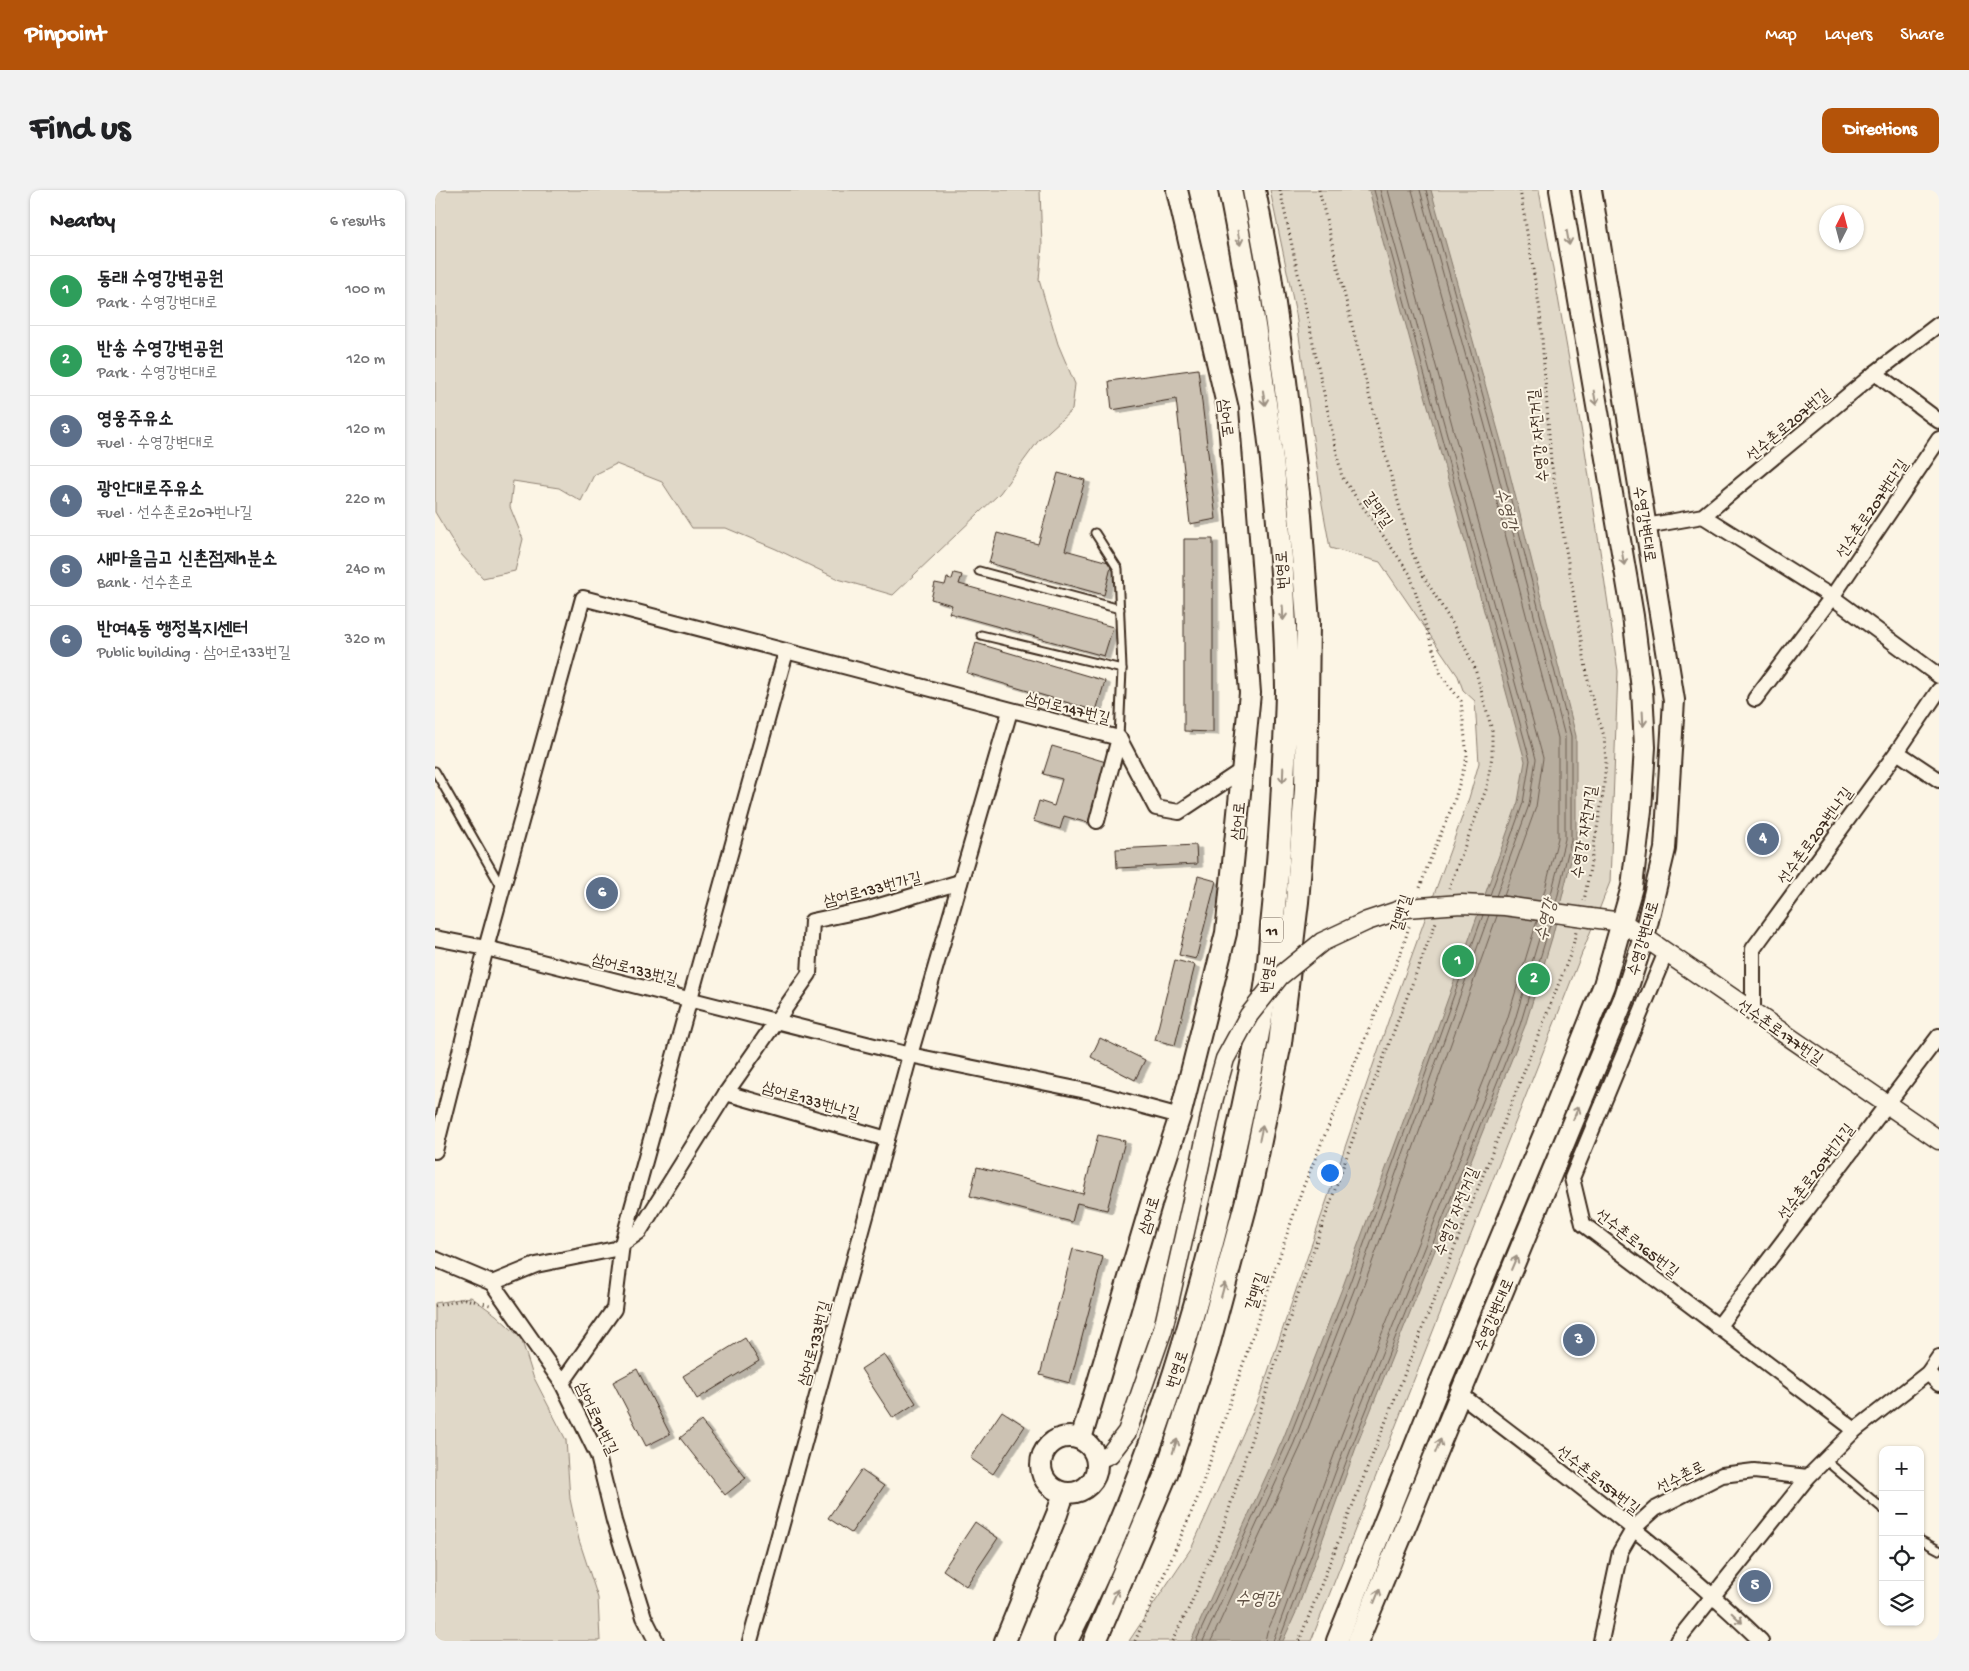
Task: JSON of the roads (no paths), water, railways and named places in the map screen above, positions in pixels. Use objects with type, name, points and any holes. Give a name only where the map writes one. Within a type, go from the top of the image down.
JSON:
[{"type":"highway","name":"번영로","points":[[1066,1641],[1091,1591],[1143,1467],[1187,1336],[1217,1225],[1245,1100],[1266,990],[1280,842],[1287,689],[1280,551],[1266,414],[1244,261],[1230,190]]},
{"type":"highway","name":"번영로","points":[[1095,1641],[1166,1474],[1207,1349],[1250,1189],[1280,1044],[1297,902],[1306,790],[1308,622],[1299,502],[1285,381],[1270,276],[1254,190]]},
{"type":"main road","name":"삼어로","points":[[1081,1439],[1151,1204],[1180,1116],[1227,934],[1249,693],[1228,409],[1177,190]]},
{"type":"main road","name":"수영강변대로","points":[[1337,1641],[1440,1383],[1558,1101],[1604,985],[1632,887],[1641,810],[1645,747],[1642,689],[1631,606],[1560,190]]},
{"type":"main road","name":"수영강변대로","points":[[1358,1641],[1625,996],[1644,937],[1665,849],[1675,700],[1591,190]]},
{"type":"main road","points":[[1072,1436],[1081,1439],[1094,1451],[1097,1460],[1097,1469],[1089,1485],[1081,1490],[1064,1493],[1047,1483],[1040,1465],[1041,1455],[1054,1440],[1072,1436]]},
{"type":"main road","points":[[1005,1641],[1064,1493]]},
{"type":"street","name":"선수촌로207번길","points":[[1646,526],[1703,516],[1875,373],[1939,324]]},
{"type":"street","points":[[1875,373],[1939,421]]},
{"type":"street","name":"선수촌로207번다길","points":[[1755,699],[1832,597],[1939,438]]},
{"type":"street","points":[[1703,516],[1832,597],[1939,676]]},
{"type":"street","name":"삼어로147번길","points":[[502,888],[583,598],[1119,738],[1156,808],[1179,812],[1242,770]]},
{"type":"street","points":[[563,1383],[614,1309],[622,1244],[786,652]]},
{"type":"street","name":"선수촌로207번나길","points":[[1753,1011],[1753,949],[1897,752],[1939,690]]},
{"type":"street","points":[[910,1055],[1010,711]]},
{"type":"street","points":[[1097,821],[1119,738]]},
{"type":"street","points":[[1897,752],[1939,780]]},
{"type":"street","name":"삼어로133번가길","points":[[776,1021],[809,974],[812,921],[869,909],[960,882]]},
{"type":"street","points":[[435,1151],[502,888]]},
{"type":"street","points":[[1097,1460],[1110,1454],[1127,1432],[1163,1328],[1214,1098],[1225,1059],[1249,1015],[1280,976],[1322,942],[1367,921],[1406,908],[1461,904],[1505,906],[1622,922]]},
{"type":"street","name":"선수촌로177번길","points":[[1622,922],[1939,1140]]},
{"type":"street","name":"삼어로133번길","points":[[435,938],[486,948],[910,1055],[1091,1092],[1180,1116]]},
{"type":"street","name":"선수촌로165번길","points":[[1666,952],[1572,1178],[1583,1224],[1855,1430]]},
{"type":"street","points":[[435,1259],[492,1283],[536,1265],[615,1249],[639,1232],[726,1093],[776,1021]]},
{"type":"street","name":"선수촌로207번가길","points":[[1719,1327],[1939,1036]]},
{"type":"street","name":"삼어로133번길","points":[[750,1641],[910,1055]]},
{"type":"street","name":"삼어로133번나길","points":[[726,1093],[887,1138]]},
{"type":"street","name":"삼어로91번길","points":[[492,1283],[563,1383],[598,1456],[614,1521],[644,1617],[655,1641]]},
{"type":"street","points":[[1677,1641],[1824,1459],[1855,1430],[1928,1373],[1939,1357]]},
{"type":"street","points":[[1928,1373],[1939,1384]]},
{"type":"street","name":"선수촌로157번길","points":[[1460,1394],[1634,1528],[1713,1595],[1761,1641]]},
{"type":"street","name":"선수촌로","points":[[1601,1641],[1620,1552],[1634,1528],[1655,1509],[1722,1475],[1754,1471],[1808,1477]]},
{"type":"lane","points":[[1095,533],[1118,569],[1122,669],[1119,738]]},
{"type":"lane","points":[[979,571],[1120,609]]},
{"type":"lane","points":[[981,636],[1122,669]]},
{"type":"lane","points":[[435,771],[502,888]]},
{"type":"lane","points":[[1824,1459],[1879,1506]]},
{"type":"lane","points":[[1924,1542],[1939,1550]]},
{"type":"water","name":"수영강","points":[[1369,190],[1431,190],[1506,459],[1576,736],[1576,840],[1552,938],[1525,1026],[1358,1442],[1297,1610],[1283,1641],[1191,1641],[1283,1439],[1343,1286],[1518,802],[1525,761]]},
{"type":"place","name":"광안대로주유소","points":[[1763,839]]},
{"type":"place","name":"반여4동 행정복지센터","points":[[602,893]]},
{"type":"place","name":"동래 수영강변공원","points":[[1458,961]]},
{"type":"place","name":"반송 수영강변공원","points":[[1534,979]]},
{"type":"place","name":"영웅주유소","points":[[1579,1340]]},
{"type":"place","name":"새마을금고 신촌점제1분소","points":[[1755,1586]]}]
